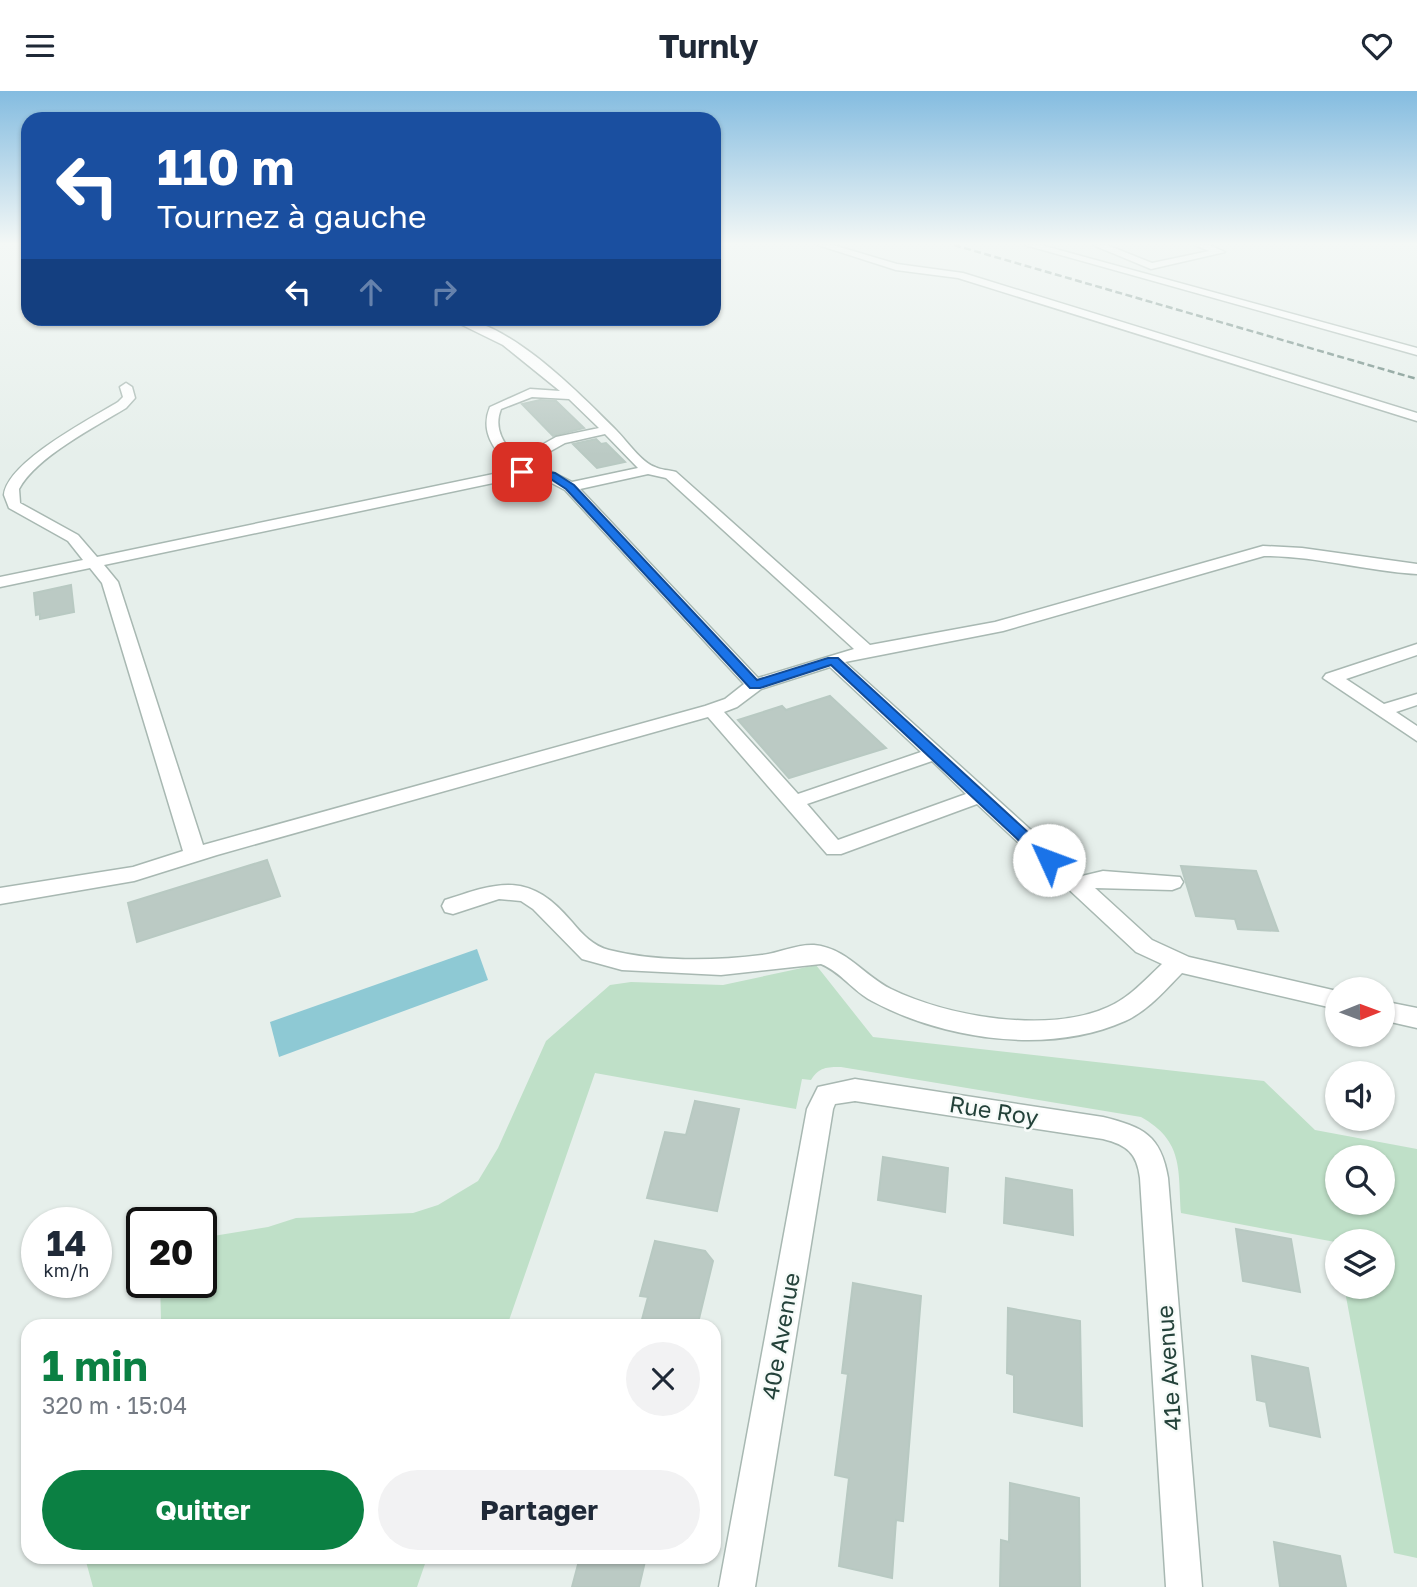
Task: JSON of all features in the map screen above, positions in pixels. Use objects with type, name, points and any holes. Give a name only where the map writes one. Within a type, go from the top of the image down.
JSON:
[{"type":"street","points":[[1087,315],[1417,417]]},
{"type":"street","points":[[1283,315],[1417,352]]},
{"type":"street","points":[[477,326],[514,347],[570,394],[648,470]]},
{"type":"street","points":[[126,387],[129,398],[122,405],[32,467],[15,481],[5,499],[73,538],[110,582],[195,854]]},
{"type":"street","points":[[570,394],[530,394],[496,407],[491,428],[495,439],[519,469],[552,475],[570,487],[755,685]]},
{"type":"street","points":[[0,582],[519,469],[561,440],[606,430]]},
{"type":"street","points":[[570,487],[648,470],[671,475],[866,651]]},
{"type":"street","points":[[0,896],[134,874],[195,854],[712,710],[731,703],[755,685],[833,660],[866,651],[997,627],[1263,551],[1300,551],[1383,568],[1417,569]]},
{"type":"street","points":[[1417,649],[1332,678],[1417,735]]},
{"type":"street","points":[[833,660],[1144,946],[1178,963],[1325,997]]},
{"type":"street","points":[[1382,711],[1417,699]]},
{"type":"street","points":[[712,710],[834,849],[979,796]]},
{"type":"street","points":[[793,802],[934,754]]},
{"type":"street","points":[[1075,884],[1103,879],[1172,882]]},
{"type":"street","points":[[453,906],[514,891],[545,905],[584,951],[606,958],[715,965],[758,964],[807,954],[828,956],[838,960],[872,991],[907,1008],[960,1022],[1016,1028],[1059,1027],[1119,1013],[1143,996],[1178,963]]},
{"type":"street","points":[[1395,1013],[1417,1018]]},
{"type":"street","name":"Rue Roy","points":[[834,1091],[868,1090],[1103,1128],[1134,1137],[1147,1150]]},
{"type":"street","name":"40e Avenue","points":[[737,1587],[816,1124],[822,1101],[834,1091]]},
{"type":"street","name":"41e Avenue","points":[[1147,1150],[1154,1178],[1184,1587]]},
{"type":"green space","points":[[816,965],[873,1037],[1264,1081],[1315,1130],[1417,1149],[1417,1558],[1394,1553],[1346,1299],[1395,1299],[1395,1229],[1325,1229],[1325,1240],[1181,1213],[1178,1170],[1172,1147],[1155,1126],[1141,1117],[841,1067],[817,1072],[811,1080],[802,1079],[796,1109],[595,1073],[509,1319],[161,1319],[160,1298],[217,1298],[217,1235],[268,1227],[296,1218],[413,1213],[438,1205],[478,1181],[498,1148],[546,1041],[610,985],[631,982],[723,985]]},
{"type":"green space","points":[[87,1564],[425,1564],[417,1587],[93,1587]]},
{"type":"water","points":[[477,949],[488,980],[279,1057],[270,1022]]},
{"type":"building","points":[[540,400],[556,401],[584,428],[553,436],[522,404]]},
{"type":"building","points":[[596,439],[601,444],[606,443],[625,462],[597,468],[573,444]]},
{"type":"building","points":[[71,585],[74,612],[40,619],[40,614],[36,615],[34,593]]},
{"type":"building","points":[[830,696],[886,748],[789,778],[738,720],[782,706],[786,710]]},
{"type":"building","points":[[267,860],[280,896],[137,942],[128,903]]},
{"type":"building","points":[[1181,866],[1256,871],[1278,931],[1238,929],[1235,919],[1196,916]]},
{"type":"building","points":[[695,1101],[739,1109],[717,1211],[647,1198],[665,1132],[686,1135]]},
{"type":"building","points":[[883,1157],[948,1168],[945,1212],[878,1200]]},
{"type":"building","points":[[1006,1178],[1072,1190],[1073,1235],[1004,1223]]},
{"type":"building","points":[[1236,1229],[1291,1239],[1300,1292],[1243,1281]]},
{"type":"building","points":[[655,1241],[705,1251],[713,1261],[699,1319],[642,1319],[648,1297],[640,1296]]},
{"type":"building","points":[[853,1283],[921,1296],[903,1521],[896,1520],[892,1578],[839,1566],[849,1478],[835,1475],[848,1374],[842,1373]]},
{"type":"building","points":[[1008,1308],[1080,1321],[1082,1426],[1014,1412],[1014,1375],[1007,1373]]},
{"type":"building","points":[[1252,1356],[1308,1368],[1320,1437],[1270,1426],[1266,1402],[1257,1400]]},
{"type":"building","points":[[1010,1483],[1079,1498],[1080,1587],[1000,1587],[1001,1540],[1009,1542]]},
{"type":"building","points":[[1274,1542],[1340,1556],[1346,1587],[1280,1587]]},
{"type":"building","points":[[578,1564],[644,1564],[639,1587],[572,1587]]},
{"type":"railway","points":[[1195,315],[1417,379]]},
{"type":"route","points":[[522,472],[552,475],[570,487],[755,685],[833,660],[1049,860]]}]
